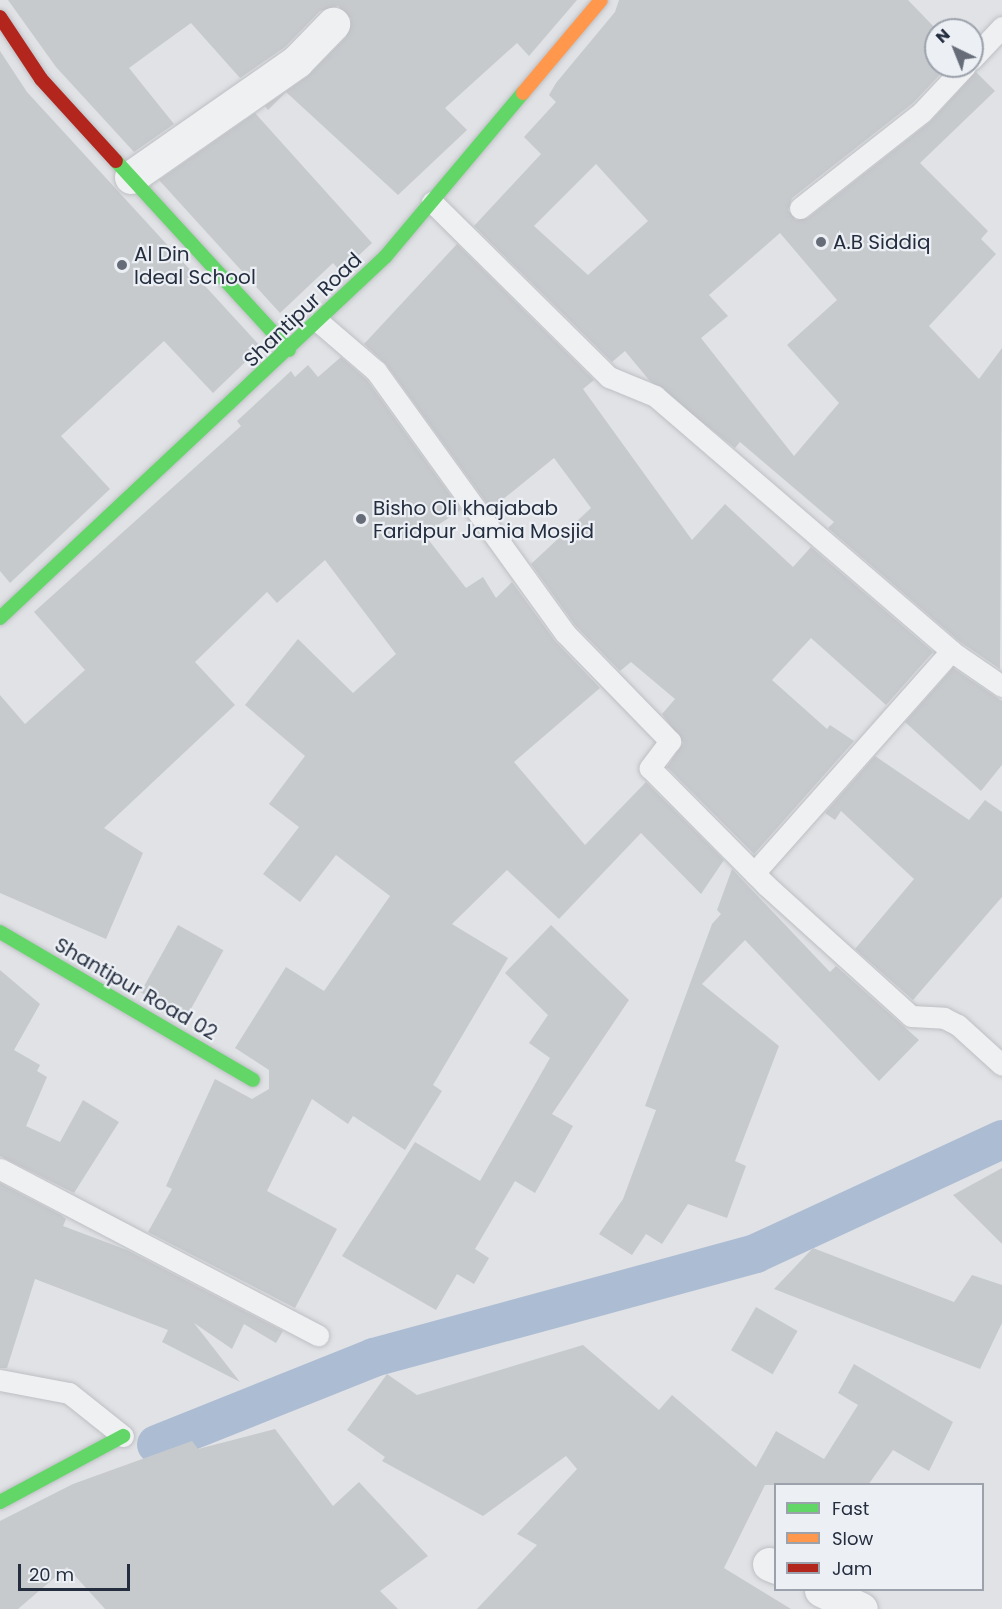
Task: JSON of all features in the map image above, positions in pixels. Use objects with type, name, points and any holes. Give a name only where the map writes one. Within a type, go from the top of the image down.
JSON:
[{"type":"street","name":"Shantipur Road","points":[[0,618],[319,322],[432,202],[601,0]]},
{"type":"street","points":[[0,17],[41,80],[289,350]]},
{"type":"street","points":[[131,177],[297,61],[333,24]]},
{"type":"street","name":"Shantipur Road 02","points":[[0,932],[253,1080]]},
{"type":"street","points":[[0,1502],[123,1436]]},
{"type":"street","points":[[823,1591],[861,1609]]},
{"type":"lane","points":[[984,46],[1002,27]]},
{"type":"lane","points":[[800,208],[922,112],[954,78]]},
{"type":"lane","points":[[432,202],[609,377],[655,396],[951,651],[1002,686]]},
{"type":"lane","points":[[319,322],[376,371],[565,633],[670,741],[650,768],[754,873],[911,1016],[944,1018],[958,1025],[1002,1065]]},
{"type":"lane","points":[[754,873],[951,651]]},
{"type":"lane","points":[[0,1169],[318,1335]]},
{"type":"lane","points":[[0,1380],[69,1393],[123,1436]]},
{"type":"building","points":[[8,0],[577,0],[529,56],[517,43],[445,108],[467,130],[398,195],[286,92],[268,110],[265,106],[308,76],[346,37],[351,19],[338,6],[320,11],[285,47],[240,78],[191,23],[129,68],[174,124],[134,152],[56,67]]},
{"type":"building","points":[[619,0],[908,0],[925,18],[924,78],[937,78],[913,103],[792,198],[788,210],[796,220],[808,218],[930,122],[970,78],[982,78],[995,91],[920,163],[988,231],[981,239],[996,254],[929,326],[979,379],[1002,348],[1000,669],[959,641],[828,528],[834,522],[740,442],[735,448],[649,380],[625,351],[612,362],[474,226],[541,154],[524,137],[556,102],[549,95],[556,83],[615,12]],"holes":[[[596,164],[648,221],[588,275],[534,226]],[[780,233],[837,300],[787,345],[839,403],[794,456],[701,338],[728,316],[709,295]]]},
{"type":"building","points":[[0,51],[27,92],[261,347],[213,393],[164,341],[61,436],[110,489],[10,583],[0,571]]},
{"type":"building","points":[[255,113],[372,243],[341,272],[333,263],[280,313],[159,180]]},
{"type":"building","points":[[457,244],[594,380],[583,389],[692,540],[725,504],[793,567],[811,547],[933,652],[886,705],[811,638],[772,680],[827,729],[830,725],[854,741],[754,854],[667,767],[683,743],[662,714],[675,699],[631,662],[620,671],[575,625],[531,564],[591,508],[554,458],[491,509],[386,364],[364,344]]},
{"type":"building","points":[[341,357],[367,380],[461,510],[424,534],[466,588],[483,577],[496,598],[512,582],[555,641],[600,688],[514,762],[585,845],[646,782],[724,860],[701,894],[641,833],[559,919],[507,870],[452,924],[508,958],[433,1085],[442,1091],[405,1150],[353,1116],[348,1124],[312,1099],[267,1191],[337,1229],[295,1308],[148,1232],[172,1189],[166,1186],[215,1079],[252,1099],[269,1089],[269,1070],[235,1048],[286,967],[324,991],[390,896],[336,855],[300,902],[263,874],[299,827],[269,804],[305,756],[245,705],[298,639],[353,693],[396,654],[325,560],[277,603],[267,592],[195,662],[235,705],[104,828],[143,853],[106,939],[0,893],[0,695],[25,724],[85,670],[34,612],[241,426],[237,421],[291,371],[295,377],[308,365],[318,377]]},
{"type":"building","points":[[953,668],[1002,701],[1002,765],[981,791],[905,722]]},
{"type":"building","points":[[875,756],[969,820],[985,800],[1002,812],[1002,897],[913,1000],[855,949],[914,879],[841,811],[835,820],[825,813]]},
{"type":"building","points":[[732,869],[830,972],[836,966],[919,1040],[879,1081],[745,940],[702,984],[779,1046],[735,1161],[746,1166],[727,1218],[688,1204],[662,1244],[646,1234],[632,1255],[599,1234],[623,1199],[656,1110],[645,1106],[712,924],[721,914],[717,910]]},
{"type":"building","points":[[178,925],[223,950],[186,1018],[141,992]]},
{"type":"building","points":[[551,925],[629,1000],[552,1114],[573,1126],[535,1193],[515,1181],[475,1249],[489,1258],[474,1284],[457,1274],[436,1310],[342,1256],[415,1142],[480,1181],[550,1058],[529,1043],[548,1015],[505,973]]},
{"type":"building","points":[[0,970],[40,1004],[14,1050],[40,1065],[37,1071],[47,1077],[26,1126],[60,1142],[83,1100],[119,1122],[74,1193],[0,1156]]},
{"type":"building","points":[[1002,1168],[1002,1244],[953,1195]]},
{"type":"building","points":[[0,1183],[61,1215],[66,1219],[63,1226],[127,1250],[283,1331],[276,1343],[244,1324],[232,1349],[194,1323],[240,1382],[162,1342],[168,1330],[35,1279],[7,1368],[0,1368]]},
{"type":"building","points":[[813,1248],[954,1302],[972,1275],[1002,1285],[1002,1323],[980,1369],[774,1289]]},
{"type":"building","points":[[756,1307],[798,1331],[773,1374],[731,1350]]},
{"type":"building","points":[[583,1345],[659,1410],[672,1395],[756,1467],[776,1431],[824,1459],[858,1405],[838,1393],[854,1364],[953,1422],[929,1471],[893,1450],[869,1483],[774,1483],[774,1485],[765,1485],[724,1568],[791,1609],[477,1609],[537,1545],[517,1534],[577,1469],[566,1456],[483,1516],[382,1461],[385,1457],[347,1430],[387,1374],[417,1395]]},
{"type":"building","points":[[275,1429],[333,1506],[359,1482],[428,1556],[380,1591],[398,1609],[105,1609],[67,1567],[18,1609],[0,1609],[0,1521],[73,1484],[192,1441],[198,1449]]},
{"type":"waterway","points":[[156,1444],[373,1357],[755,1253],[1002,1139]]},
{"type":"traffic: fast","points":[[0,618],[386,256],[523,93]]},
{"type":"traffic: fast","points":[[116,161],[289,350]]},
{"type":"traffic: fast","points":[[0,932],[253,1080]]},
{"type":"traffic: fast","points":[[0,1502],[123,1436]]},
{"type":"traffic: slow","points":[[523,93],[601,0]]},
{"type":"traffic: jam","points":[[0,17],[41,79],[116,161]]},
{"type":"place","name":"A.B Siddiq","points":[[821,242]]},
{"type":"place","name":"Al Din Ideal School","points":[[122,265]]},
{"type":"place","name":"Bisho Oli khajabab Faridpur Jamia Mosjid","points":[[361,519]]}]
